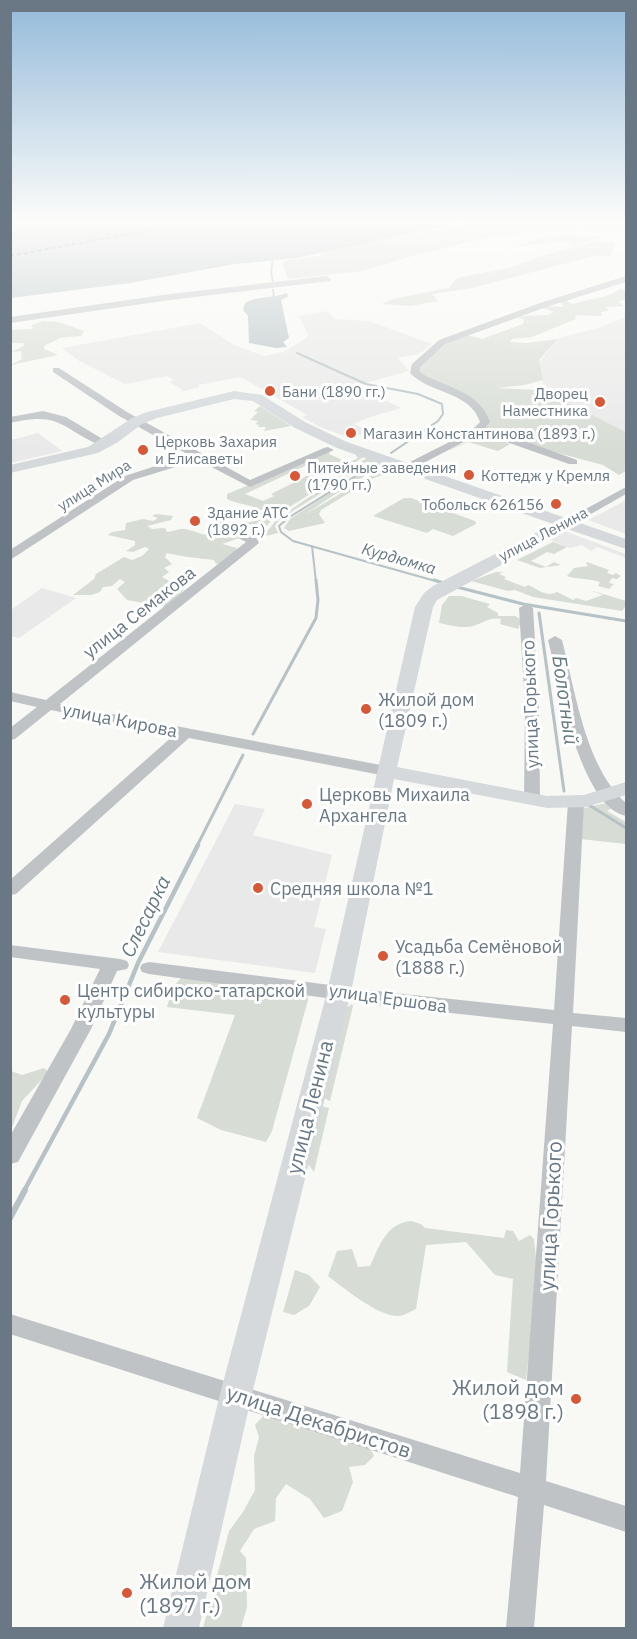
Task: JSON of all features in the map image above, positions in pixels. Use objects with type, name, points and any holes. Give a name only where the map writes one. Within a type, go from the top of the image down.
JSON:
[{"type":"main road","points":[[10,469],[86,452],[106,444],[137,421],[230,396],[249,396],[257,398],[312,431],[335,448],[362,452],[404,465],[627,544]]},
{"type":"main road","name":"улица Ленина","points":[[181,1629],[236,1394],[339,992],[424,607],[430,597],[439,590],[566,522]]},
{"type":"main road","points":[[386,771],[532,800],[576,802],[617,792]]},
{"type":"street","points":[[10,320],[168,297]]},
{"type":"street","points":[[404,465],[481,429],[485,420],[480,411],[457,393],[418,376],[414,370],[416,364],[442,342],[567,297]]},
{"type":"street","points":[[56,370],[137,421],[250,483],[335,448]]},
{"type":"street","points":[[10,420],[42,412],[56,415],[106,444]]},
{"type":"street","points":[[481,429],[573,462]]},
{"type":"street","name":"улица Мира","points":[[10,556],[129,478],[201,455]]},
{"type":"street","name":"улица Ленина","points":[[566,522],[627,490]]},
{"type":"street","name":"улица Семакова","points":[[10,736],[253,543],[251,538],[215,521]]},
{"type":"street","name":"улица Горького","points":[[526,608],[532,717],[532,800]]},
{"type":"street","name":"улица Горького","points":[[555,640],[584,750],[598,781],[617,792]]},
{"type":"street","name":"улица Кирова","points":[[10,696],[48,706],[386,771]]},
{"type":"street","points":[[10,890],[185,733]]},
{"type":"street","points":[[617,792],[627,812]]},
{"type":"street","name":"улица Горького","points":[[520,1629],[540,1394],[576,802]]},
{"type":"street","points":[[10,951],[116,965],[10,1156]]},
{"type":"street","name":"улица Ершова","points":[[149,968],[627,1025]]},
{"type":"street","name":"улица Декабристов","points":[[10,1324],[627,1520]]},
{"type":"shaded area","points":[[286,297],[281,300],[289,338],[283,342],[287,347],[276,348],[249,343],[248,316],[243,310],[245,303],[255,299]]},
{"type":"shaded area","points":[[435,297],[438,301],[410,306],[382,304],[393,299]]},
{"type":"shaded area","points":[[598,297],[626,297],[626,300],[618,301],[624,306],[606,307],[609,311],[601,312],[602,316],[575,315],[576,319],[532,337],[512,339],[510,342],[527,343],[558,339],[539,360],[543,380],[497,388],[536,390],[544,388],[547,392],[626,432],[626,471],[619,475],[603,465],[528,445],[529,442],[496,429],[487,430],[486,415],[481,409],[420,375],[419,365],[437,348],[467,335],[482,339],[523,324],[524,319],[518,318],[521,316],[548,315],[554,312],[543,308],[564,307],[560,301],[566,300],[573,304]]},
{"type":"shaded area","points":[[327,311],[335,319],[369,321],[432,344],[419,354],[398,358],[409,371],[355,386],[401,408],[354,424],[369,431],[350,438],[320,427],[302,417],[307,415],[241,377],[198,385],[200,387],[184,391],[170,382],[174,380],[167,376],[125,384],[79,361],[62,348],[200,323],[234,345],[264,356],[284,352],[306,338],[308,335],[299,316]]},
{"type":"shaded area","points":[[626,317],[626,432],[545,391],[539,362],[559,338],[598,328]]},
{"type":"shaded area","points":[[43,321],[58,322],[84,331],[81,336],[60,338],[44,346],[44,349],[58,355],[11,365],[22,359],[21,351],[11,352],[24,346],[23,343],[11,343],[11,330],[33,329],[32,325]]},
{"type":"shaded area","points":[[260,406],[291,426],[264,431],[266,427],[258,427],[259,425],[255,424],[258,421],[250,420],[258,412],[254,411]]},
{"type":"shaded area","points":[[38,433],[62,451],[11,463],[11,440]]},
{"type":"shaded area","points":[[484,434],[510,444],[498,451],[468,442],[433,457]]},
{"type":"shaded area","points":[[330,451],[329,454],[349,463],[358,458],[355,454],[364,457],[338,472],[330,470],[314,479],[320,482],[326,479],[332,480],[274,517],[260,534],[258,525],[241,524],[259,520],[264,512],[227,499],[227,494]],"holes":[[[307,465],[319,470],[271,494],[274,496],[263,501],[245,494]]]},
{"type":"shaded area","points":[[368,457],[394,465],[390,468],[383,466],[304,515],[384,468],[395,470],[372,479],[321,510],[319,514],[325,523],[289,531],[284,528],[290,519],[370,467],[363,467],[280,519],[275,526],[278,533],[261,537],[277,519]]},
{"type":"shaded area","points":[[404,498],[411,498],[475,521],[476,524],[453,536],[433,529],[427,533],[373,516]]},
{"type":"shaded area","points":[[626,500],[626,534],[588,520],[604,512]]},
{"type":"shaded area","points":[[156,514],[173,516],[171,520],[147,526],[152,529],[165,528],[167,532],[180,529],[207,535],[223,528],[239,538],[222,544],[237,548],[236,551],[229,559],[216,564],[214,560],[167,553],[165,557],[172,564],[164,568],[169,572],[162,577],[173,583],[170,588],[184,589],[175,601],[166,607],[127,600],[117,589],[125,582],[120,579],[112,586],[103,587],[100,592],[91,595],[73,595],[94,579],[96,574],[124,557],[132,560],[142,556],[149,549],[145,547],[133,552],[126,551],[135,545],[135,541],[108,535],[125,530],[126,523],[143,519],[153,521],[158,518],[152,516]]},
{"type":"shaded area","points":[[557,530],[626,554],[626,558],[597,547],[591,551],[582,545],[570,548],[550,540],[559,535]]},
{"type":"shaded area","points":[[553,542],[567,547],[554,554],[547,552],[531,561],[546,567],[554,562],[561,565],[540,568],[517,560]]},
{"type":"shaded area","points":[[587,562],[609,570],[607,573],[613,575],[616,573],[621,576],[617,579],[612,578],[609,583],[614,584],[609,589],[598,586],[600,582],[567,576],[574,568],[588,566]]},
{"type":"shaded area","points":[[496,572],[503,572],[499,574],[506,577],[504,579],[525,587],[528,585],[545,593],[557,592],[573,600],[576,598],[586,601],[603,595],[590,590],[626,601],[626,606],[622,611],[533,597],[515,590],[508,591],[471,581]]},
{"type":"shaded area","points":[[42,588],[76,598],[19,638],[11,636],[11,610]]},
{"type":"shaded area","points":[[449,596],[461,596],[490,604],[487,607],[498,613],[498,616],[515,616],[522,620],[518,629],[500,624],[501,619],[469,627],[439,623],[442,605]]},
{"type":"shaded area","points":[[606,803],[612,808],[607,811],[626,822],[626,844],[580,839],[581,813],[584,808]]},
{"type":"shaded area","name":"Средняя школа №1","points":[[235,804],[265,809],[253,835],[332,855],[314,927],[326,929],[315,973],[158,952]]},
{"type":"shaded area","points":[[183,976],[264,988],[264,995],[288,998],[298,991],[307,994],[308,1000],[272,1131],[266,1142],[221,1130],[197,1118],[235,1015],[167,1007],[173,987]]},
{"type":"shaded area","points":[[352,1004],[330,1101],[324,1098],[344,1009]]},
{"type":"shaded area","points":[[44,1068],[49,1072],[22,1101],[11,1130],[11,1071],[22,1075]]},
{"type":"shaded area","points":[[321,1106],[329,1108],[314,1172],[307,1163]]},
{"type":"shaded area","points":[[411,1221],[425,1228],[504,1238],[506,1230],[513,1231],[519,1241],[530,1235],[534,1239],[538,1277],[526,1380],[507,1372],[513,1279],[495,1275],[466,1242],[426,1245],[416,1309],[400,1316],[390,1315],[371,1307],[328,1276],[337,1251],[352,1249],[358,1267],[370,1266],[389,1231],[395,1226]]},
{"type":"shaded area","points":[[295,1270],[309,1275],[320,1287],[309,1306],[294,1315],[283,1312]]},
{"type":"shaded area","points":[[266,1413],[369,1446],[374,1456],[365,1465],[349,1467],[353,1482],[342,1511],[324,1518],[310,1499],[286,1484],[276,1498],[275,1521],[254,1529],[240,1551],[246,1558],[247,1607],[241,1628],[203,1628],[229,1531],[255,1490],[254,1456],[259,1437],[255,1425]]},
{"type":"waterway","name":"Курдюмка","points":[[297,353],[366,384],[418,394],[442,404],[443,414],[438,421],[391,453]]},
{"type":"waterway","name":"Курдюмка","points":[[312,546],[293,541],[281,532],[279,526],[288,518],[370,467]]},
{"type":"waterway","name":"Курдюмка","points":[[312,546],[439,582]]},
{"type":"waterway","name":"Слесарка","points":[[312,546],[316,582]]},
{"type":"waterway","name":"Слесарка","points":[[253,734],[316,618],[318,600],[316,580]]},
{"type":"waterway","name":"Курдюмка","points":[[434,580],[444,583]]},
{"type":"waterway","name":"Курдюмка","points":[[457,587],[523,604],[626,621]]},
{"type":"waterway","name":"Болотный","points":[[539,613],[564,791]]},
{"type":"waterway","name":"Слесарка","points":[[197,846],[243,755]]},
{"type":"waterway","name":"Болотный","points":[[589,805],[626,828]]},
{"type":"waterway","name":"Слесарка","points":[[24,1191],[109,1034],[138,963],[198,845]]},
{"type":"waterway","name":"Слесарка","points":[[10,1218],[25,1190]]},
{"type":"place","name":"Бани (1890 гг.)","points":[[270,391]]},
{"type":"place","name":"Дворец Наместника","points":[[600,402]]},
{"type":"place","name":"Магазин Константинова (1893 г.)","points":[[351,433]]},
{"type":"place","name":"Церковь Захария и Елисаветы","points":[[143,450]]},
{"type":"place","name":"Коттедж у Кремля","points":[[469,475]]},
{"type":"place","name":"Питейные заведения (1790 гг.)","points":[[295,476]]},
{"type":"place","name":"Тобольск 626156","points":[[556,504]]},
{"type":"place","name":"Здание АТС (1892 г.)","points":[[195,521]]},
{"type":"place","name":"Жилой дом (1809 г.)","points":[[366,709]]},
{"type":"place","name":"Церковь Михаила Архангела","points":[[307,804]]},
{"type":"place","name":"Средняя школа №1","points":[[258,888]]},
{"type":"place","name":"Усадьба Семёновой (1888 г.)","points":[[383,956]]},
{"type":"place","name":"Центр сибирско-татарской культуры","points":[[65,1000]]},
{"type":"place","name":"Жилой дом (1898 г.)","points":[[576,1399]]},
{"type":"place","name":"Жилой дом (1897 г.)","points":[[127,1593]]}]
